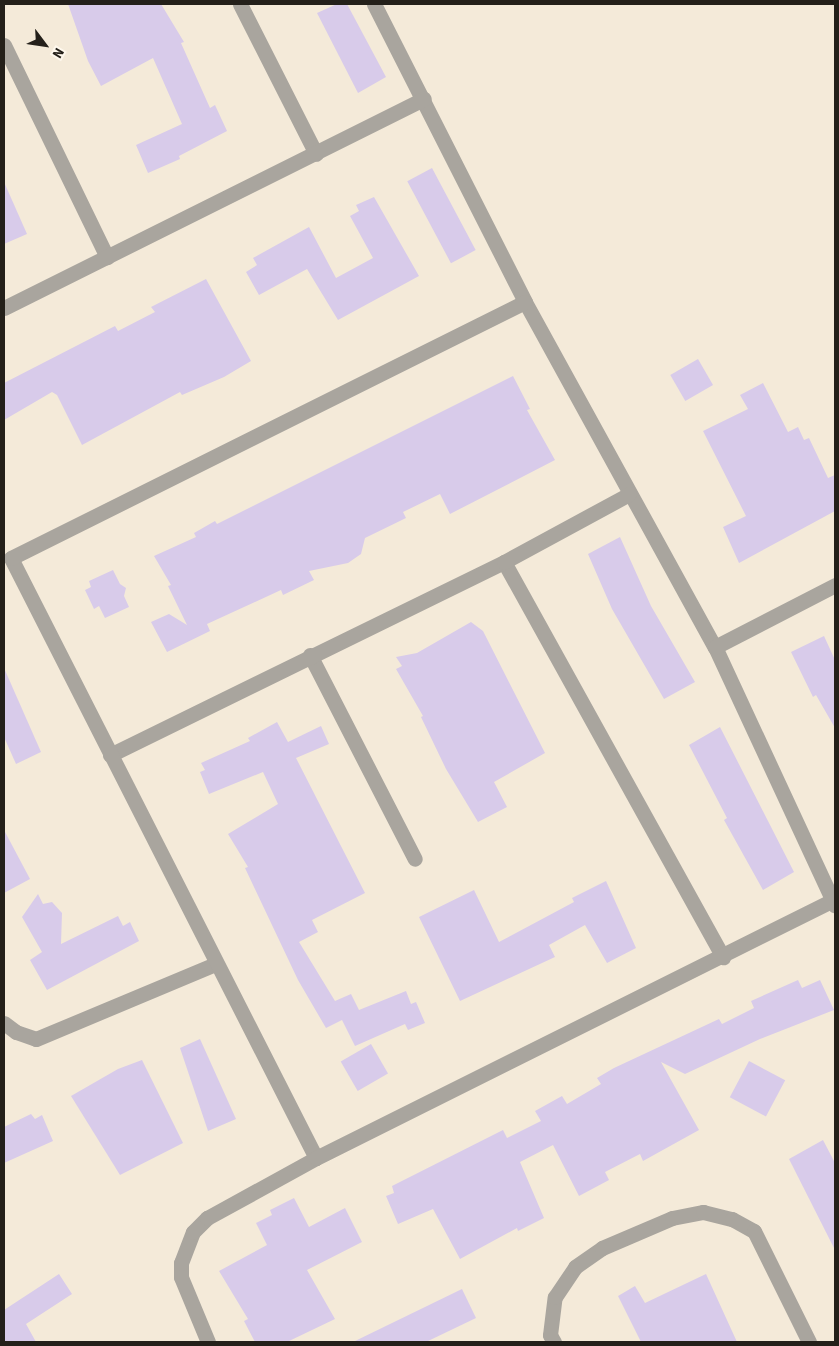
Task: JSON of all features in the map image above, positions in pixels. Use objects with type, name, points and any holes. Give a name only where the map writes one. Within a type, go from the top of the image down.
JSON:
[{"type":"street","points":[[240,4],[316,154]]},
{"type":"street","points":[[208,1342],[182,1277],[180,1263],[193,1232],[207,1218],[316,1158],[834,902],[715,647],[628,494],[525,302],[424,99],[374,4]]},
{"type":"street","points":[[4,45],[107,257]]},
{"type":"street","points":[[4,308],[424,99]]},
{"type":"street","points":[[316,1158],[215,964],[110,755],[7,560],[525,302]]},
{"type":"street","points":[[110,755],[310,655],[504,562],[628,494]]},
{"type":"street","points":[[504,562],[723,957]]},
{"type":"street","points":[[715,647],[835,585]]},
{"type":"street","points":[[310,655],[415,859]]},
{"type":"street","points":[[4,1023],[16,1032],[36,1039],[215,964]]},
{"type":"street","points":[[554,1342],[550,1335],[555,1297],[575,1267],[602,1248],[672,1218],[703,1212],[732,1219],[754,1231],[809,1342]]},
{"type":"building","points":[[68,4],[161,4],[184,42],[181,43],[210,108],[215,105],[227,131],[179,156],[180,159],[148,173],[136,145],[182,124],[153,58],[101,86],[88,61]]},
{"type":"building","points":[[337,4],[347,4],[386,77],[358,93],[317,13]]},
{"type":"building","points":[[432,168],[476,250],[451,263],[407,181]]},
{"type":"building","points":[[4,182],[27,234],[4,244]]},
{"type":"building","points":[[374,197],[419,276],[338,320],[307,269],[259,295],[246,272],[257,265],[253,258],[309,227],[336,278],[373,258],[350,216],[359,211],[356,205]]},
{"type":"building","points":[[206,279],[251,361],[224,377],[182,395],[180,392],[82,445],[57,395],[52,392],[4,420],[4,383],[115,326],[118,331],[155,312],[151,307]]},
{"type":"building","points":[[698,359],[713,385],[685,401],[670,375]]},
{"type":"building","points":[[513,376],[530,409],[527,410],[555,460],[450,514],[440,494],[403,512],[406,518],[365,538],[361,554],[348,563],[309,571],[314,580],[283,595],[281,590],[207,624],[210,631],[167,652],[151,622],[169,614],[187,625],[168,586],[171,585],[154,556],[196,537],[194,533],[215,521],[217,524]]},
{"type":"building","points":[[763,383],[788,432],[798,427],[804,440],[809,438],[828,478],[835,475],[835,511],[739,563],[723,527],[746,516],[703,431],[748,409],[740,395]]},
{"type":"building","points":[[620,537],[651,606],[695,682],[664,699],[612,609],[588,554]]},
{"type":"building","points":[[113,570],[120,584],[126,588],[124,596],[129,607],[105,618],[99,606],[94,609],[85,590],[91,587],[89,581]]},
{"type":"building","points":[[471,622],[483,631],[545,753],[494,782],[507,807],[478,822],[446,769],[421,717],[423,716],[396,669],[402,666],[396,657],[417,653]]},
{"type":"building","points":[[824,636],[835,660],[835,728],[816,695],[813,697],[791,652]]},
{"type":"building","points":[[4,668],[41,752],[16,764],[4,737]]},
{"type":"building","points":[[277,722],[288,742],[321,726],[329,744],[296,758],[365,893],[312,920],[318,932],[299,942],[335,1001],[351,994],[359,1010],[406,991],[411,1004],[416,1002],[425,1023],[408,1030],[405,1024],[355,1046],[342,1020],[326,1028],[298,980],[245,868],[248,867],[228,834],[278,804],[263,772],[209,794],[200,772],[205,770],[201,763],[250,741],[248,738]]},
{"type":"building","points":[[720,727],[794,872],[763,890],[724,820],[727,818],[689,745]]},
{"type":"building","points":[[4,830],[30,879],[4,893]]},
{"type":"building","points":[[606,881],[636,948],[607,963],[585,925],[549,945],[555,957],[460,1001],[419,917],[474,890],[499,942],[574,902],[572,898]]},
{"type":"building","points":[[38,894],[43,904],[52,902],[62,913],[61,944],[118,916],[123,926],[130,922],[139,941],[47,990],[30,960],[42,952],[22,917]]},
{"type":"building","points":[[798,980],[802,988],[820,980],[834,1010],[760,1039],[685,1074],[661,1062],[699,1130],[643,1161],[640,1154],[605,1172],[609,1180],[579,1196],[553,1145],[520,1162],[544,1218],[518,1231],[517,1228],[460,1259],[433,1209],[398,1224],[386,1196],[394,1193],[392,1186],[503,1130],[507,1138],[541,1121],[535,1111],[562,1096],[567,1104],[601,1084],[597,1078],[614,1068],[719,1019],[722,1024],[754,1008],[751,1001]]},
{"type":"building","points":[[200,1039],[236,1119],[208,1131],[180,1048]]},
{"type":"building","points":[[371,1044],[388,1073],[358,1091],[341,1062]]},
{"type":"building","points":[[142,1060],[183,1143],[120,1175],[71,1096],[118,1069]]},
{"type":"building","points":[[749,1061],[785,1080],[766,1116],[730,1097]]},
{"type":"building","points":[[31,1114],[35,1119],[42,1115],[53,1141],[4,1163],[4,1127]]},
{"type":"building","points":[[823,1140],[835,1163],[835,1250],[789,1159]]},
{"type":"building","points":[[294,1198],[309,1227],[345,1208],[362,1242],[307,1270],[335,1319],[287,1342],[255,1342],[244,1321],[248,1319],[219,1271],[267,1245],[256,1223],[272,1215],[270,1210]]},
{"type":"building","points":[[59,1274],[72,1294],[26,1324],[36,1342],[4,1342],[4,1310]]},
{"type":"building","points":[[706,1274],[737,1342],[641,1342],[618,1296],[635,1286],[645,1303]]},
{"type":"building","points":[[462,1289],[476,1318],[426,1342],[353,1342]]}]
